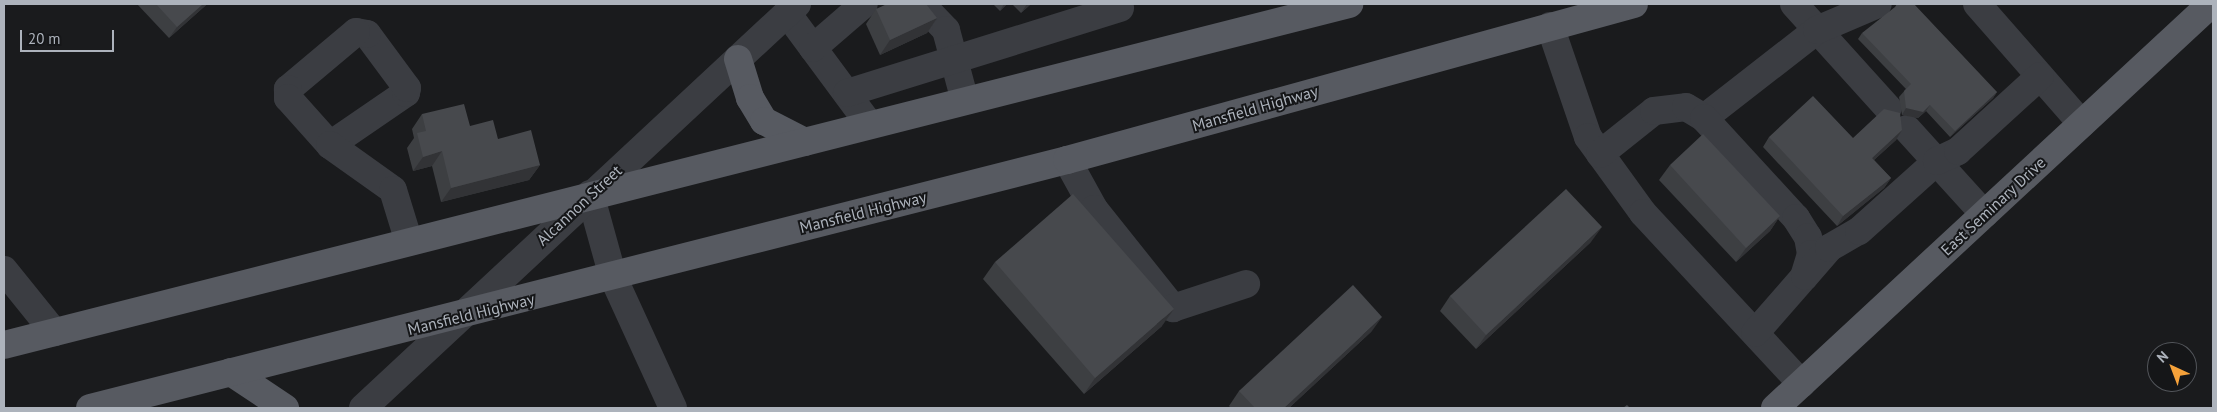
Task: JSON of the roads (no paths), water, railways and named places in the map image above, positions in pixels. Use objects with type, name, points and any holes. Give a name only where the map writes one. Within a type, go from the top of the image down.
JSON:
[{"type":"main road","name":"Mansfield Highway","points":[[90,408],[231,372],[459,318],[1067,160],[1634,4]]},
{"type":"main road","name":"East Seminary Drive","points":[[1775,408],[2211,4]]},
{"type":"main road","points":[[4,345],[1336,5]]},
{"type":"main road","points":[[738,59],[750,98],[764,121],[805,142]]},
{"type":"main road","points":[[231,372],[285,408]]},
{"type":"street","points":[[813,48],[864,4]]},
{"type":"street","points":[[921,4],[946,30],[965,101]]},
{"type":"street","points":[[1794,4],[1888,108]]},
{"type":"street","points":[[1704,118],[1817,30],[1878,4]]},
{"type":"street","points":[[1978,4],[2082,124]]},
{"type":"street","points":[[792,8],[813,48],[870,125]]},
{"type":"street","name":"Alcannon Street","points":[[364,408],[590,194],[792,8]]},
{"type":"street","points":[[847,94],[1120,8]]},
{"type":"street","points":[[1550,26],[1588,138],[1643,213],[1802,384]]},
{"type":"street","points":[[1755,333],[1830,248],[1860,231],[1937,161],[1958,151],[2040,76]]},
{"type":"street","points":[[1600,154],[1654,111],[1686,107],[1704,118],[1796,218],[1808,237],[1811,254],[1804,277]]},
{"type":"street","points":[[1907,129],[1984,214]]},
{"type":"street","points":[[330,145],[393,190],[409,242]]},
{"type":"street","points":[[1067,160],[1094,209],[1173,308],[1246,284]]},
{"type":"street","points":[[590,194],[613,277],[673,408]]},
{"type":"street","points":[[4,270],[54,332]]}]
